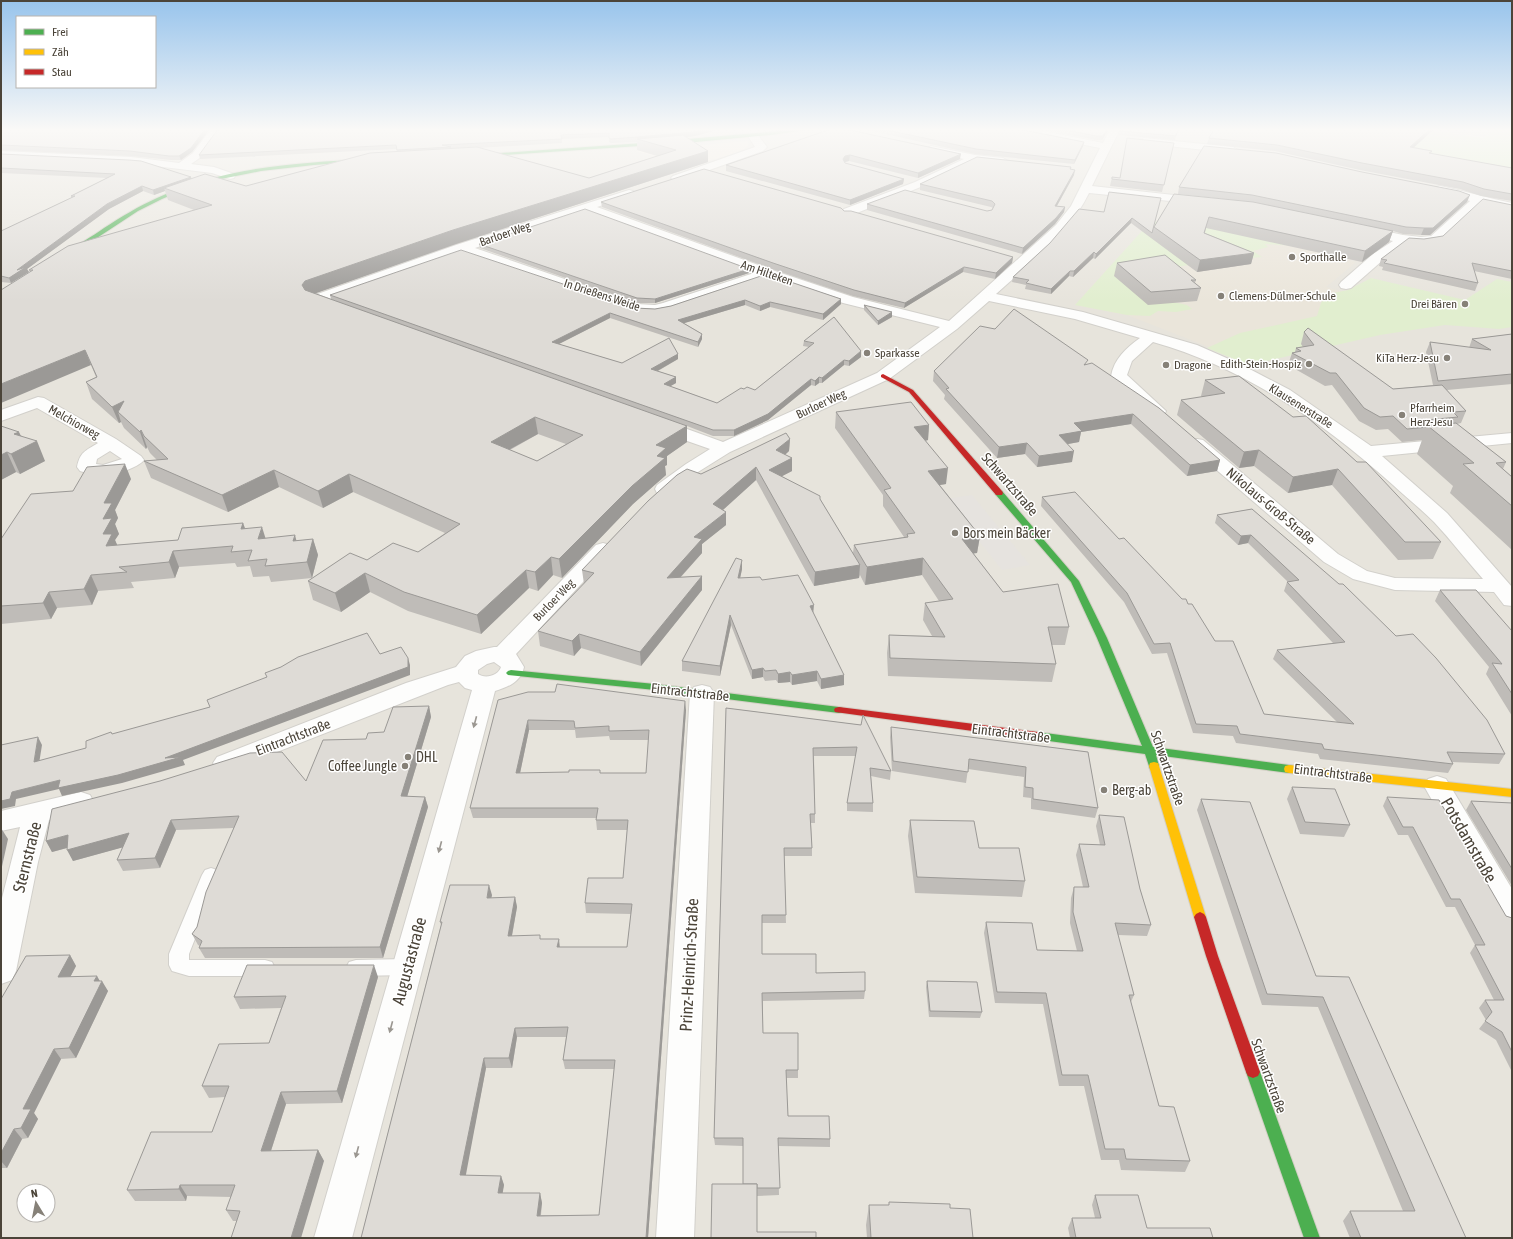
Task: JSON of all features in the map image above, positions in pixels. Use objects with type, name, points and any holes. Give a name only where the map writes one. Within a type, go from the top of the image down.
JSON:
[{"type":"street","points":[[60,260],[160,198],[191,187]]},
{"type":"street","points":[[871,218],[844,210],[900,187]]},
{"type":"street","points":[[908,187],[926,196]]},
{"type":"street","points":[[1431,188],[1512,207]]},
{"type":"street","points":[[1084,189],[1213,203]]},
{"type":"street","name":"Burloer Weg","points":[[653,499],[692,468],[724,448],[882,376],[952,326],[1060,228],[1076,207],[1084,189]]},
{"type":"street","name":"Barloer Weg","points":[[336,308],[314,300],[461,248],[638,191]]},
{"type":"street","points":[[1351,228],[1403,239],[1421,241],[1436,239],[1478,200]]},
{"type":"street","name":"Am Hilteken","points":[[585,207],[767,274],[848,300],[952,326]]},
{"type":"street","points":[[1346,284],[1378,257],[1403,239]]},
{"type":"street","name":"In Drießens Weide","points":[[461,248],[634,308],[645,309],[666,307],[767,274]]},
{"type":"street","points":[[1009,258],[1025,261]]},
{"type":"street","name":"Klausenerstraße","points":[[986,296],[1078,315],[1192,348],[1234,367],[1284,393],[1334,427],[1367,452],[1440,517],[1512,600]]},
{"type":"street","name":"Nikolaus-Groß-Straße","points":[[1151,336],[1124,359],[1119,368],[1119,376],[1331,558],[1360,575],[1395,584],[1499,586]]},
{"type":"street","name":"Schwartzstraße","points":[[882,376],[911,391],[1075,581],[1102,638],[1149,751],[1212,956],[1312,1238]]},
{"type":"street","name":"Melchiorweg","points":[[1,416],[38,402],[110,443]]},
{"type":"street","points":[[645,419],[724,448]]},
{"type":"street","points":[[1367,452],[1512,438]]},
{"type":"street","name":"Burloer Weg","points":[[491,671],[613,539]]},
{"type":"street","name":"Eintrachtstraße","points":[[203,770],[270,747],[448,677],[491,671],[702,692],[1149,751],[1437,786],[1512,793]]},
{"type":"street","name":"Augustastraße","points":[[333,1238],[491,671]]},
{"type":"street","name":"Prinz-Heinrich-Straße","points":[[675,1238],[702,692]]},
{"type":"street","name":"Potsdamstraße","points":[[1437,786],[1512,915]]},
{"type":"street","points":[[1,821],[104,797]]},
{"type":"street","name":"Sternstraße","points":[[1,971],[24,862],[37,813]]},
{"type":"lane","points":[[211,875],[179,954],[179,965],[188,968],[284,968]]},
{"type":"lane","points":[[338,968],[407,968]]},
{"type":"shaded area","points":[[1,187],[1512,187],[1512,1238],[1,1238]]},
{"type":"shaded area","name":"Clemens-Dülmer-Schule","points":[[1151,221],[1284,241],[1356,262],[1326,287],[1434,317],[1245,361],[1127,315],[1075,305]]},
{"type":"shaded area","points":[[972,495],[1030,565],[1002,570],[946,499]]},
{"type":"green space","points":[[1151,221],[1247,231],[1296,246],[1265,244],[1268,247],[1253,251],[1262,257],[1208,262],[1157,270],[1169,301],[1187,305],[1192,309],[1176,312],[1158,311],[1150,316],[1127,315],[1075,305]]},
{"type":"green space","points":[[1371,278],[1465,300],[1497,279],[1512,282],[1512,327],[1499,329],[1445,325],[1380,335],[1249,365],[1207,348],[1240,333],[1317,316],[1321,303],[1328,294],[1348,290]]},
{"type":"building","points":[[89,187],[140,187],[107,204],[17,270],[26,267],[9,278],[1,276],[1,231],[75,196],[71,196]]},
{"type":"building","points":[[144,187],[162,187],[153,190]]},
{"type":"building","points":[[592,187],[453,230],[305,281],[302,285],[305,290],[687,426],[656,445],[666,448],[657,456],[665,458],[632,486],[559,559],[551,557],[535,572],[526,570],[477,615],[404,592],[365,573],[335,593],[308,581],[350,553],[367,560],[393,543],[418,552],[460,524],[349,474],[318,491],[274,470],[222,495],[144,461],[168,459],[144,436],[141,430],[140,432],[118,412],[124,401],[112,407],[86,382],[97,377],[85,350],[1,384],[1,290],[33,270],[29,270],[68,246],[212,205],[164,188]],"holes":[[[535,417],[583,435],[537,461],[491,442]]]},
{"type":"building","points":[[648,187],[767,187],[841,208],[844,211],[851,211],[1013,257],[996,273],[964,267],[905,303],[854,290],[601,202]]},
{"type":"building","points":[[803,187],[884,187],[850,200]]},
{"type":"building","points":[[932,187],[1066,187],[1055,206],[1065,207],[1056,218],[1023,248],[867,204],[905,190],[987,211],[992,210],[995,204],[992,201]]},
{"type":"building","points":[[1179,187],[1438,187],[1470,195],[1433,228],[1424,228],[1406,227],[1252,195]]},
{"type":"building","points":[[1477,187],[1512,187],[1512,194]]},
{"type":"building","points":[[1109,192],[1161,198],[1152,233],[1132,218],[1096,254],[1094,252],[1074,271],[1070,271],[1051,289],[1026,283],[1029,280],[1013,277],[1050,243],[1079,209],[1104,212]]},
{"type":"building","points":[[1174,194],[1253,202],[1393,231],[1365,251],[1209,217],[1204,233],[1254,253],[1200,260],[1154,227]]},
{"type":"building","points":[[1483,199],[1512,205],[1512,271],[1472,263],[1478,283],[1384,263],[1387,260],[1381,259],[1409,238],[1424,239],[1443,236]]},
{"type":"building","points":[[585,209],[749,269],[655,299],[637,298],[479,244]]},
{"type":"building","points":[[461,250],[635,308],[655,309],[671,306],[767,274],[841,299],[823,314],[770,302],[760,306],[745,300],[678,320],[702,334],[698,342],[610,313],[552,342],[622,363],[669,338],[678,354],[651,369],[676,377],[664,384],[717,403],[741,388],[744,389],[747,387],[755,390],[814,343],[804,341],[834,317],[861,351],[849,361],[844,360],[822,378],[819,377],[815,381],[811,379],[768,414],[734,430],[713,430],[330,295]]},
{"type":"building","points":[[1165,255],[1196,280],[1191,280],[1201,288],[1151,292],[1117,263]]},
{"type":"building","points":[[864,305],[892,312],[878,321]]},
{"type":"building","points":[[1014,309],[1088,360],[1084,365],[1092,363],[1159,408],[1220,460],[1190,465],[1133,414],[1074,423],[1082,431],[1059,435],[1074,451],[1039,456],[1027,443],[999,447],[946,389],[949,388],[934,371],[980,326],[995,329]]},
{"type":"building","points":[[1308,328],[1393,389],[1442,385],[1466,411],[1453,412],[1458,417],[1426,420],[1433,425],[1428,427],[1407,429],[1393,416],[1380,417],[1364,408],[1336,373],[1330,373],[1292,353],[1301,351],[1296,348],[1314,345],[1304,332]]},
{"type":"building","name":"KiTa Herz-Jesu","points":[[1512,334],[1512,374],[1438,381],[1430,342],[1491,350],[1472,339]]},
{"type":"building","points":[[1239,376],[1293,417],[1306,416],[1357,462],[1366,462],[1441,542],[1405,542],[1338,469],[1293,477],[1259,450],[1244,452],[1181,400],[1225,393],[1205,380]]},
{"type":"building","points":[[911,402],[929,425],[914,427],[948,468],[928,471],[980,536],[962,539],[1003,592],[1058,584],[1069,627],[1048,627],[1056,664],[890,658],[889,635],[945,637],[925,603],[953,599],[923,558],[867,567],[854,545],[908,537],[907,534],[915,533],[884,490],[891,488],[836,412]]},
{"type":"building","points":[[1456,423],[1506,462],[1496,463],[1512,477],[1512,506],[1463,464],[1474,463],[1428,426]]},
{"type":"building","points":[[1,426],[19,432],[14,434],[37,441],[11,454],[7,452],[1,455]]},
{"type":"building","points":[[786,433],[790,439],[776,450],[792,458],[769,470],[820,496],[820,499],[860,565],[815,572],[756,467],[713,504],[726,512],[694,537],[702,539],[667,578],[702,576],[640,652],[579,634],[572,641],[538,631],[594,573],[582,570],[648,501],[677,475],[687,469],[701,474]]},
{"type":"building","points":[[125,464],[104,503],[112,503],[103,519],[112,518],[103,534],[112,534],[106,546],[178,540],[182,528],[243,523],[241,529],[262,527],[258,539],[295,535],[293,541],[313,539],[307,562],[265,566],[267,559],[248,561],[252,550],[231,552],[233,546],[173,551],[169,562],[119,567],[127,572],[91,575],[84,589],[49,592],[43,603],[1,606],[1,539],[31,494],[73,491],[87,467]]},
{"type":"building","points":[[1075,492],[1119,539],[1124,538],[1182,599],[1186,599],[1188,604],[1192,604],[1215,641],[1233,641],[1264,714],[1354,724],[1277,650],[1345,642],[1287,582],[1299,580],[1251,535],[1241,536],[1217,515],[1252,509],[1339,584],[1343,584],[1396,636],[1413,634],[1436,658],[1487,720],[1505,754],[1447,752],[1453,764],[1324,749],[1322,744],[1240,734],[1237,726],[1196,724],[1170,643],[1154,644],[1127,593],[1042,497]]},
{"type":"building","points":[[736,558],[742,560],[738,578],[760,577],[762,580],[798,575],[814,605],[810,606],[844,675],[821,679],[817,671],[792,675],[790,672],[778,674],[776,670],[765,671],[763,668],[752,670],[730,615],[720,666],[682,661]]},
{"type":"building","points":[[1440,590],[1476,590],[1512,631],[1512,694],[1492,663],[1502,664]]},
{"type":"building","points":[[367,633],[380,654],[401,647],[408,658],[408,667],[165,758],[181,757],[118,775],[58,788],[60,780],[12,792],[10,799],[1,801],[1,745],[38,737],[34,762],[86,748],[86,741],[111,732],[112,734],[210,707],[207,700],[267,677],[265,673],[281,667],[298,657]]},
{"type":"building","points":[[557,684],[685,701],[646,1238],[361,1238],[442,922],[440,922],[450,885],[489,885],[487,898],[515,897],[508,936],[540,935],[540,939],[559,939],[557,947],[627,947],[632,904],[585,903],[588,878],[623,878],[628,820],[596,820],[598,808],[470,808],[498,700],[528,692],[555,692]],"holes":[[[528,720],[574,721],[575,728],[609,726],[609,731],[649,730],[646,773],[600,773],[600,770],[516,773]],[[568,1027],[563,1060],[615,1060],[599,1215],[537,1216],[540,1193],[498,1193],[501,1176],[460,1175],[484,1058],[509,1058],[515,1028]]]},
{"type":"building","points":[[429,706],[401,796],[425,797],[380,947],[199,948],[202,941],[192,934],[197,927],[206,892],[239,816],[171,820],[155,858],[117,860],[129,833],[67,850],[68,835],[46,841],[52,809],[160,781],[250,753],[282,752],[306,781],[323,740],[366,739],[368,733],[384,732],[393,707]]},
{"type":"building","points":[[726,708],[861,725],[863,715],[891,771],[870,768],[873,803],[847,803],[857,747],[813,748],[815,814],[810,814],[812,848],[784,848],[786,915],[762,915],[762,954],[816,954],[816,973],[865,972],[865,991],[762,993],[763,1033],[798,1033],[798,1070],[786,1070],[788,1116],[829,1116],[830,1139],[778,1138],[780,1188],[757,1188],[757,1184],[743,1184],[743,1138],[714,1138]]},
{"type":"building","points":[[891,727],[1088,752],[1098,808],[1033,799],[1033,788],[1025,787],[1026,767],[969,759],[968,772],[893,761]]},
{"type":"building","points":[[1292,787],[1335,789],[1350,825],[1305,822]]},
{"type":"building","points":[[1387,797],[1439,800],[1506,916],[1512,918],[1512,1052],[1502,1032],[1485,1021],[1492,1012],[1485,1000],[1504,1000],[1475,945],[1485,945],[1460,899],[1451,899],[1413,827],[1403,827]]},
{"type":"building","points":[[1201,799],[1250,802],[1316,976],[1349,977],[1466,1238],[1361,1238],[1350,1211],[1415,1211],[1323,997],[1267,994]]},
{"type":"building","points":[[1471,801],[1512,803],[1512,869]]},
{"type":"building","points":[[1099,815],[1124,817],[1140,889],[1151,925],[1115,923],[1134,995],[1129,995],[1159,1106],[1174,1107],[1190,1161],[1126,1159],[1124,1149],[1105,1149],[1088,1075],[1062,1075],[1046,993],[997,992],[986,922],[1032,923],[1037,950],[1083,951],[1073,912],[1074,887],[1089,887],[1079,844],[1105,845]]},
{"type":"building","points":[[910,820],[974,821],[979,848],[1019,848],[1025,881],[917,877]]},
{"type":"building","points":[[70,955],[58,977],[97,976],[94,981],[102,981],[69,1048],[54,1049],[23,1109],[31,1109],[21,1128],[14,1129],[1,1153],[1,999],[26,956]]},
{"type":"building","points":[[247,965],[374,965],[337,1091],[281,1092],[261,1151],[318,1150],[291,1238],[231,1238],[240,1211],[226,1210],[235,1185],[180,1185],[179,1189],[127,1190],[151,1132],[212,1132],[229,1086],[202,1086],[219,1044],[269,1043],[286,996],[234,997]]},
{"type":"building","points":[[927,981],[977,982],[982,1012],[930,1011]]},
{"type":"building","points":[[712,1184],[757,1184],[757,1232],[816,1232],[816,1238],[711,1238]]},
{"type":"building","points":[[1095,1195],[1138,1195],[1147,1228],[1210,1228],[1213,1238],[1076,1238],[1072,1218],[1101,1218]]},
{"type":"building","points":[[889,1202],[950,1204],[950,1208],[970,1209],[973,1238],[871,1238],[869,1205],[889,1205]]},
{"type":"traffic: fast","points":[[69,254],[136,210],[188,187]]},
{"type":"traffic: fast","points":[[999,493],[1075,581],[1102,638],[1154,766]]},
{"type":"traffic: fast","points":[[511,673],[655,687],[839,710]]},
{"type":"traffic: fast","points":[[1038,736],[1289,769]]},
{"type":"traffic: fast","points":[[1253,1072],[1312,1238]]},
{"type":"traffic: slow","points":[[1154,766],[1200,917]]},
{"type":"traffic: slow","points":[[1289,769],[1512,793]]},
{"type":"traffic: jam","points":[[883,376],[911,391],[999,493]]},
{"type":"traffic: jam","points":[[839,710],[1038,736]]},
{"type":"traffic: jam","points":[[1200,917],[1212,956],[1253,1072]]},
{"type":"place","name":"Sporthalle","points":[[1292,257]]},
{"type":"place","name":"Clemens-Dülmer-Schule","points":[[1221,296]]},
{"type":"place","name":"Drei Bären","points":[[1465,304]]},
{"type":"place","name":"Sparkasse","points":[[867,353]]},
{"type":"place","name":"KiTa Herz-Jesu","points":[[1447,358]]},
{"type":"place","name":"Edith-Stein-Hospiz","points":[[1309,364]]},
{"type":"place","name":"Dragone","points":[[1166,365]]},
{"type":"place","name":"Pfarrheim Herz-Jesu","points":[[1402,415]]},
{"type":"place","name":"Bors mein Bäcker","points":[[955,533]]},
{"type":"place","name":"DHL","points":[[408,757]]},
{"type":"place","name":"Coffee Jungle","points":[[405,766]]},
{"type":"place","name":"Berg-ab","points":[[1104,790]]}]
